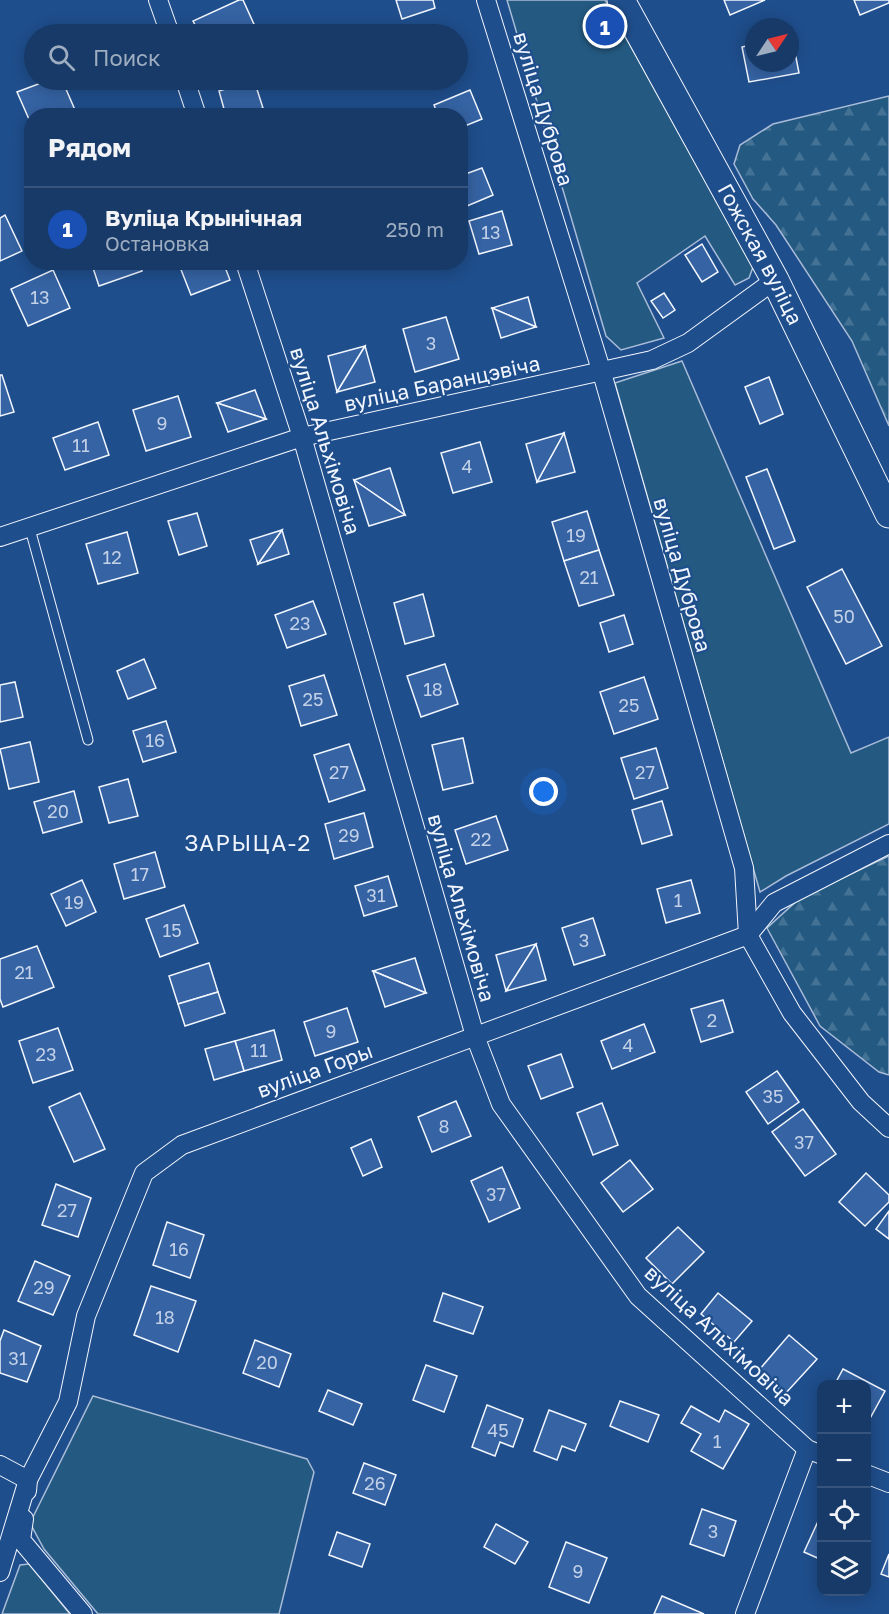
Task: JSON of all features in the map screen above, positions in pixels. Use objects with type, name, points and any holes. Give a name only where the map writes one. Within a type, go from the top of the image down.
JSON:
[{"type":"street","points":[[158,0],[166,24]]},
{"type":"street","name":"вуліца Дуброва","points":[[486,0],[602,373],[744,868],[748,934],[792,1013],[861,1102],[889,1128]]},
{"type":"street","name":"Гожская вуліца","points":[[621,0],[775,280],[889,514]]},
{"type":"street","points":[[188,90],[194,108]]},
{"type":"street","name":"вуліца Альхімовіча","points":[[248,270],[302,437],[475,1036],[501,1104],[638,1296],[814,1452]]},
{"type":"street","name":"вуліца Баранцэвіча","points":[[0,537],[30,529],[302,437],[602,373],[652,360],[688,343],[775,280]]},
{"type":"street","name":"вуліца Горы","points":[[0,1572],[28,1480],[68,1402],[86,1316],[144,1173],[182,1145],[748,934],[774,903],[889,844]]},
{"type":"street","points":[[745,1614],[814,1452]]},
{"type":"street","points":[[0,1465],[28,1480],[21,1539],[83,1614]]},
{"type":"street","points":[[871,1476],[889,1483]]},
{"type":"lane","points":[[30,529],[88,740]]},
{"type":"green space","points":[[507,0],[605,0],[753,267],[749,278],[735,285],[705,236],[637,283],[664,338],[621,350],[606,336]]},
{"type":"green space","points":[[889,96],[889,426],[852,341],[776,225],[753,199],[734,164],[740,145],[773,124]]},
{"type":"green space","points":[[682,361],[851,753],[889,737],[889,824],[786,876],[760,892],[615,383]]},
{"type":"green space","points":[[889,856],[889,1075],[879,1072],[820,1026],[767,928],[800,898]]},
{"type":"green space","points":[[93,1396],[307,1459],[314,1472],[279,1614],[98,1614],[44,1549],[30,1523]]},
{"type":"green space","points":[[29,1564],[70,1614],[2,1614],[20,1565]]},
{"type":"building","points":[[243,0],[254,24],[195,24],[193,21]]},
{"type":"building","points":[[396,0],[433,0],[435,8],[402,19]]},
{"type":"building","points":[[724,0],[765,0],[730,15]]},
{"type":"building","points":[[854,0],[889,0],[889,3],[860,15]]},
{"type":"building","points":[[745,46],[745,62],[742,47]]},
{"type":"building","points":[[747,72],[799,73],[749,82]]},
{"type":"building","points":[[24,89],[66,90],[74,108],[24,108],[17,92]]},
{"type":"building","points":[[257,90],[263,108],[224,108],[219,91]]},
{"type":"building","points":[[470,90],[482,119],[468,125],[468,108],[435,108],[434,105]]},
{"type":"building","points":[[482,168],[493,195],[468,206],[468,173]]},
{"type":"building","points":[[502,211],[512,245],[479,254],[469,221]]},
{"type":"building","points":[[5,215],[22,251],[0,261],[0,218]]},
{"type":"building","points":[[702,244],[718,272],[702,282],[685,255]]},
{"type":"building","points":[[53,270],[70,308],[28,326],[11,289]]},
{"type":"building","points":[[94,270],[142,270],[142,271],[99,286]]},
{"type":"building","points":[[181,270],[226,270],[230,280],[191,295]]},
{"type":"building","points":[[664,293],[675,310],[663,318],[651,301]]},
{"type":"building","points":[[528,297],[536,327],[492,308]]},
{"type":"building","points":[[492,308],[536,327],[501,338]]},
{"type":"building","points":[[446,317],[459,359],[415,372],[403,329]]},
{"type":"building","points":[[365,346],[337,392],[328,356]]},
{"type":"building","points":[[365,346],[375,382],[337,392]]},
{"type":"building","points":[[0,375],[2,375],[14,412],[0,416]]},
{"type":"building","points":[[769,377],[783,414],[760,424],[745,387]]},
{"type":"building","points":[[255,390],[266,419],[217,403]]},
{"type":"building","points":[[178,396],[191,437],[146,451],[133,410]]},
{"type":"building","points":[[217,403],[266,419],[228,432]]},
{"type":"building","points":[[98,422],[109,455],[65,470],[53,438]]},
{"type":"building","points":[[564,433],[575,472],[537,482]]},
{"type":"building","points":[[564,433],[537,482],[526,444]]},
{"type":"building","points":[[480,442],[492,482],[453,493],[441,453]]},
{"type":"building","points":[[390,468],[405,515],[354,480]]},
{"type":"building","points":[[767,469],[795,541],[774,549],[746,477]]},
{"type":"building","points":[[354,480],[405,515],[369,526]]},
{"type":"building","points":[[587,511],[599,550],[564,561],[552,522]]},
{"type":"building","points":[[197,513],[207,546],[179,555],[168,521]]},
{"type":"building","points":[[282,530],[289,554],[258,564]]},
{"type":"building","points":[[282,530],[258,564],[250,540]]},
{"type":"building","points":[[127,532],[138,573],[98,584],[86,544]]},
{"type":"building","points":[[599,550],[614,595],[579,606],[564,561]]},
{"type":"building","points":[[842,569],[882,646],[846,664],[807,587]]},
{"type":"building","points":[[423,594],[434,636],[405,644],[394,603]]},
{"type":"building","points":[[313,601],[326,634],[287,648],[275,615]]},
{"type":"building","points":[[624,615],[633,644],[609,652],[600,623]]},
{"type":"building","points":[[144,659],[156,688],[128,699],[117,671]]},
{"type":"building","points":[[445,664],[458,704],[421,717],[407,676]]},
{"type":"building","points":[[324,675],[337,715],[301,726],[289,686]]},
{"type":"building","points":[[644,677],[658,719],[614,734],[600,692]]},
{"type":"building","points":[[15,682],[23,717],[0,722],[0,685]]},
{"type":"building","points":[[166,721],[176,752],[143,762],[133,731]]},
{"type":"building","points":[[463,738],[473,783],[443,790],[432,745]]},
{"type":"building","points":[[30,742],[39,782],[9,789],[0,749]]},
{"type":"building","points":[[349,744],[365,790],[329,802],[314,755]]},
{"type":"building","points":[[656,748],[668,788],[634,799],[621,758]]},
{"type":"building","points":[[128,779],[138,816],[109,823],[99,787]]},
{"type":"building","points":[[74,791],[82,822],[43,833],[34,802]]},
{"type":"building","points":[[662,801],[672,835],[642,844],[632,810]]},
{"type":"building","points":[[364,813],[373,847],[334,859],[325,824]]},
{"type":"building","points":[[496,816],[508,850],[466,864],[455,830]]},
{"type":"building","points":[[155,852],[165,887],[124,899],[114,864]]},
{"type":"building","points":[[388,876],[397,906],[364,916],[355,886]]},
{"type":"building","points":[[82,880],[96,912],[66,926],[51,894]]},
{"type":"building","points":[[691,880],[700,913],[666,923],[657,889]]},
{"type":"building","points":[[184,905],[198,943],[160,957],[146,919]]},
{"type":"building","points":[[593,918],[605,955],[574,965],[562,928]]},
{"type":"building","points":[[536,944],[506,991],[496,955]]},
{"type":"building","points":[[536,944],[546,980],[506,991]]},
{"type":"building","points":[[37,946],[54,987],[3,1007],[0,999],[0,959]]},
{"type":"building","points":[[415,958],[426,993],[373,971]]},
{"type":"building","points":[[209,963],[218,992],[178,1004],[169,976]]},
{"type":"building","points":[[373,971],[426,993],[385,1007]]},
{"type":"building","points":[[218,992],[225,1013],[185,1026],[178,1004]]},
{"type":"building","points":[[723,1000],[733,1032],[701,1042],[691,1009]]},
{"type":"building","points":[[347,1008],[358,1042],[315,1056],[304,1022]]},
{"type":"building","points":[[644,1024],[655,1052],[612,1069],[601,1041]]},
{"type":"building","points":[[58,1028],[73,1070],[33,1083],[19,1041]]},
{"type":"building","points":[[274,1030],[282,1060],[244,1071],[235,1041]]},
{"type":"building","points":[[235,1041],[244,1071],[214,1080],[205,1049]]},
{"type":"building","points":[[561,1054],[573,1087],[541,1099],[528,1066]]},
{"type":"building","points":[[777,1071],[799,1102],[768,1124],[746,1092]]},
{"type":"building","points":[[80,1093],[105,1149],[74,1162],[49,1107]]},
{"type":"building","points":[[456,1101],[471,1136],[432,1152],[418,1117]]},
{"type":"building","points":[[602,1103],[618,1145],[593,1155],[577,1113]]},
{"type":"building","points":[[803,1109],[836,1154],[805,1176],[772,1132]]},
{"type":"building","points":[[371,1139],[382,1167],[363,1176],[351,1148]]},
{"type":"building","points":[[630,1160],[653,1189],[623,1212],[601,1183]]},
{"type":"building","points":[[502,1167],[520,1208],[489,1222],[471,1181]]},
{"type":"building","points":[[866,1173],[889,1195],[889,1202],[865,1226],[839,1202]]},
{"type":"building","points":[[56,1184],[91,1198],[78,1237],[42,1225]]},
{"type":"building","points":[[889,1211],[889,1239],[876,1229]]},
{"type":"building","points":[[167,1222],[204,1235],[190,1278],[153,1265]]},
{"type":"building","points":[[678,1227],[704,1252],[672,1284],[646,1258]]},
{"type":"building","points":[[35,1261],[70,1276],[53,1315],[18,1301]]},
{"type":"building","points":[[151,1286],[196,1301],[178,1352],[134,1335]]},
{"type":"building","points":[[443,1293],[483,1307],[473,1334],[434,1321]]},
{"type":"building","points":[[718,1293],[752,1321],[734,1342],[701,1314]]},
{"type":"building","points":[[4,1330],[41,1346],[27,1382],[0,1373],[0,1341]]},
{"type":"building","points":[[789,1335],[817,1359],[785,1394],[759,1370]]},
{"type":"building","points":[[255,1340],[291,1354],[279,1387],[243,1373]]},
{"type":"building","points":[[426,1365],[457,1376],[444,1412],[413,1400]]},
{"type":"building","points":[[843,1369],[864,1380],[837,1380]]},
{"type":"building","points":[[871,1384],[885,1391],[871,1417]]},
{"type":"building","points":[[328,1390],[362,1404],[353,1425],[319,1411]]},
{"type":"building","points":[[620,1401],[659,1415],[648,1442],[610,1426]]},
{"type":"building","points":[[487,1405],[523,1419],[513,1447],[500,1442],[495,1456],[472,1447]]},
{"type":"building","points":[[691,1406],[719,1422],[725,1410],[749,1424],[723,1469],[691,1451],[701,1434],[681,1423]]},
{"type":"building","points":[[549,1410],[586,1424],[575,1451],[562,1446],[557,1460],[534,1451]]},
{"type":"building","points":[[364,1463],[396,1475],[385,1505],[353,1493]]},
{"type":"building","points":[[702,1509],[736,1521],[724,1556],[690,1544]]},
{"type":"building","points":[[496,1524],[528,1542],[515,1564],[484,1547]]},
{"type":"building","points":[[817,1524],[817,1558],[804,1552]]},
{"type":"building","points":[[337,1532],[370,1544],[362,1567],[329,1555]]},
{"type":"building","points":[[566,1542],[607,1558],[589,1603],[549,1587]]},
{"type":"building","points":[[889,1554],[889,1577],[881,1574]]},
{"type":"building","points":[[662,1596],[704,1614],[654,1614]]},
{"type":"place","name":"Вуліца Крынічная","points":[[605,26]]},
{"type":"district","name":"ЗАРЫЦА-2","points":[[248,843]]}]
